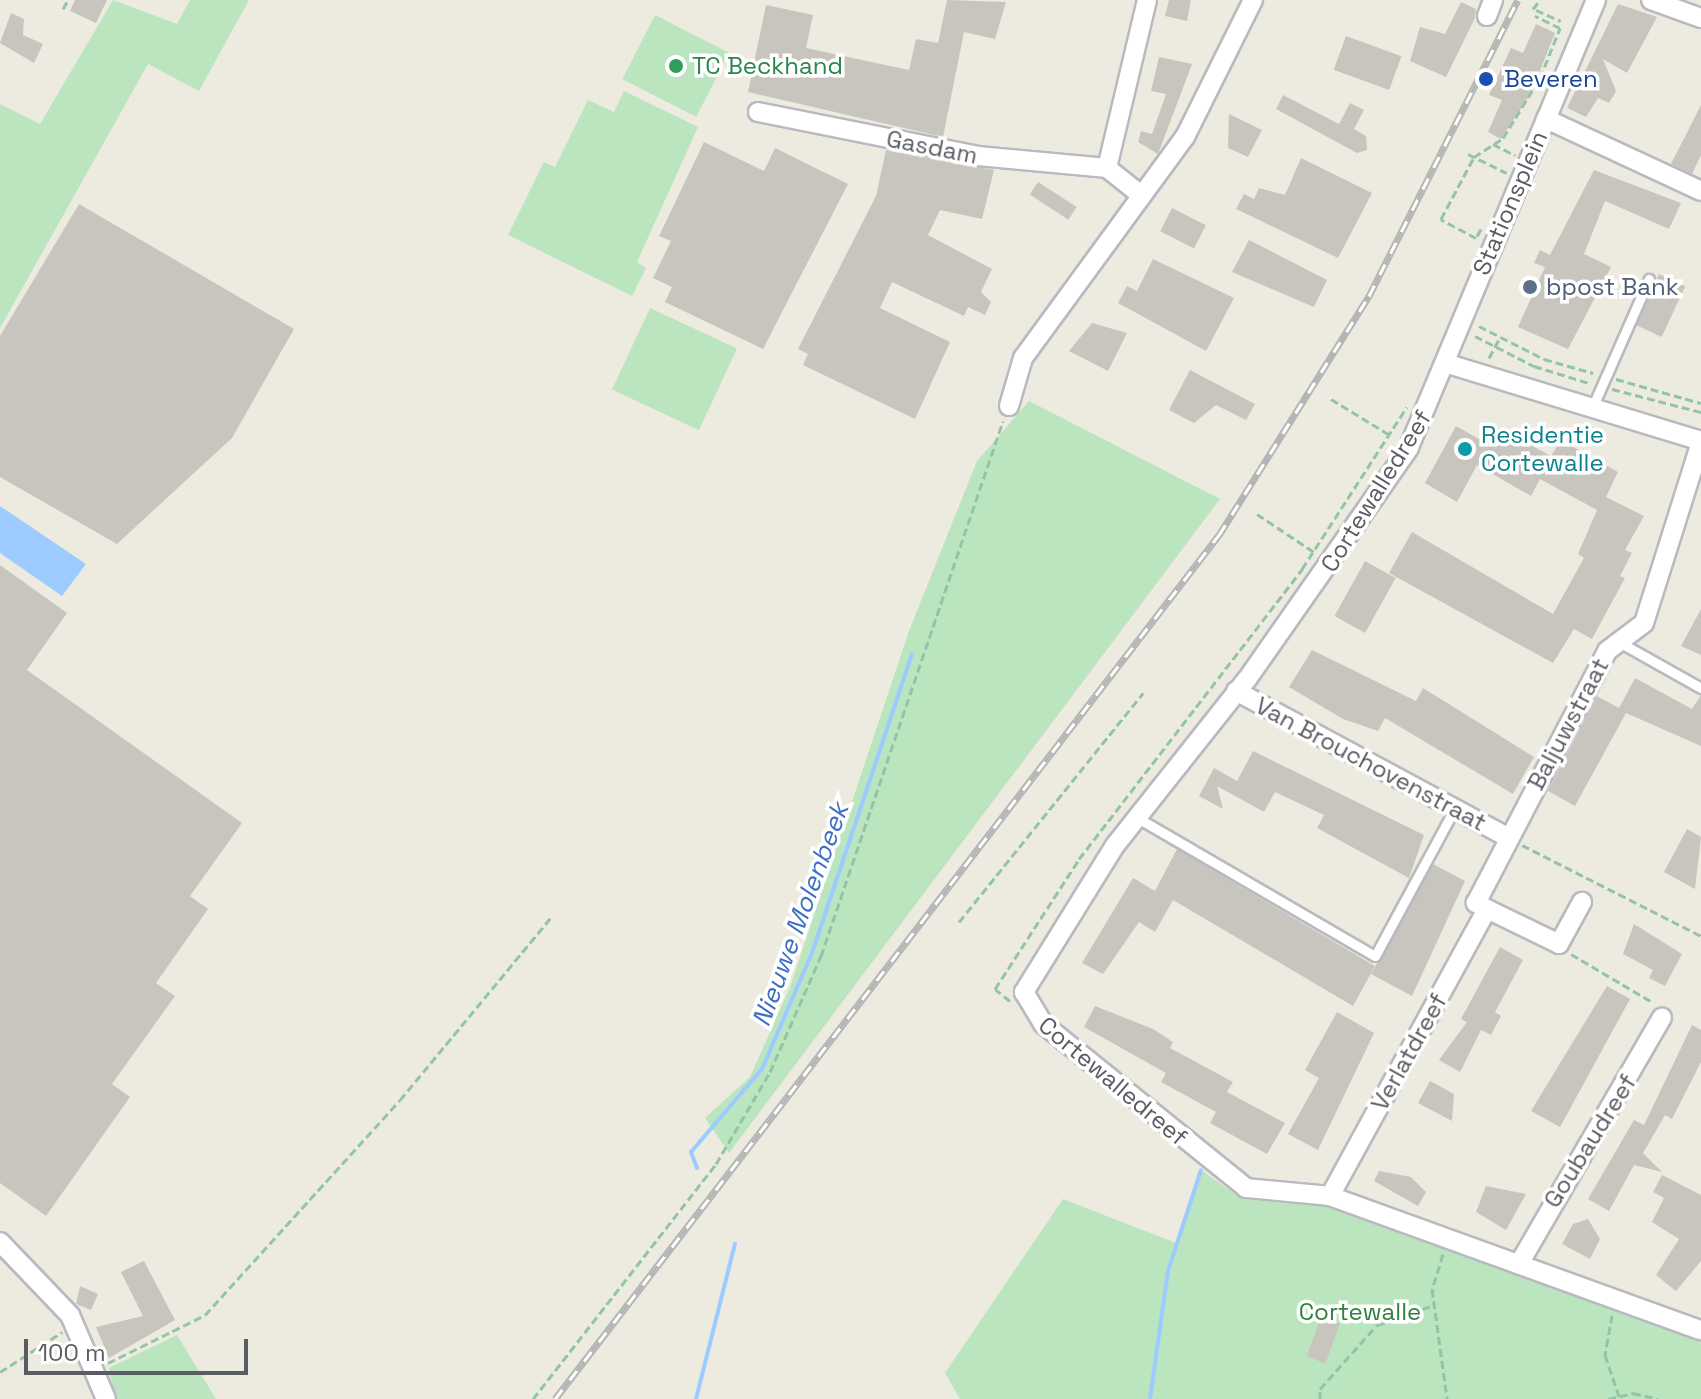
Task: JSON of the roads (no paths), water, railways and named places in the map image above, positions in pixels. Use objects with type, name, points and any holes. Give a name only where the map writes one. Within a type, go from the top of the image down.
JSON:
[{"type":"street","points":[[1141,195],[1107,168],[1147,0]]},
{"type":"street","points":[[1009,406],[1023,358],[1203,106],[1253,0]]},
{"type":"street","name":"Stationsplein","points":[[1448,364],[1462,318],[1596,0]]},
{"type":"street","points":[[1651,0],[1700,15]]},
{"type":"street","name":"Gasdam","points":[[758,112],[978,156],[1107,168]]},
{"type":"street","points":[[1546,119],[1701,191]]},
{"type":"street","points":[[1448,364],[1590,412],[1701,442]]},
{"type":"street","name":"Cortewalledreef","points":[[1448,364],[1373,506],[1236,691],[1136,817],[1036,968],[1025,1003],[1232,1180],[1266,1192],[1330,1196],[1446,1242],[1519,1264],[1618,1302],[1701,1329]]},
{"type":"street","name":"Baljuwstraat","points":[[1507,837],[1607,651],[1644,623],[1664,578],[1701,442]]},
{"type":"street","name":"Van Brouchovenstraat","points":[[1236,691],[1507,837]]},
{"type":"street","name":"Verlatdreef","points":[[1330,1196],[1487,909],[1476,903],[1507,837]]},
{"type":"street","points":[[1487,909],[1559,944],[1582,902]]},
{"type":"street","name":"Goubaudreef","points":[[1519,1264],[1662,1017]]},
{"type":"street","points":[[0,1242],[75,1324],[97,1368],[106,1399]]},
{"type":"lane","points":[[1590,412],[1649,279]]},
{"type":"lane","points":[[1619,642],[1701,688]]},
{"type":"lane","points":[[1136,817],[1375,956],[1454,810]]},
{"type":"water","points":[[0,506],[86,564],[62,596],[0,553]]},
{"type":"waterway","name":"Nieuwe Molenbeek","points":[[697,1168],[691,1152],[762,1069],[812,953],[912,654]]},
{"type":"waterway","points":[[1150,1399],[1168,1271],[1201,1170]]},
{"type":"waterway","name":"Nieuwe Molenbeek","points":[[696,1399],[735,1244]]},
{"type":"railway","points":[[555,1399],[1219,535],[1369,296],[1518,0]]},
{"type":"place","name":"TC Beckhand","points":[[676,66]]},
{"type":"place","name":"Beveren","points":[[1486,79]]},
{"type":"place","name":"bpost Bank","points":[[1530,287]]},
{"type":"place","name":"Residentie Cortewalle","points":[[1465,449]]},
{"type":"park label","name":"Cortewalle","points":[[1360,1312]]}]
